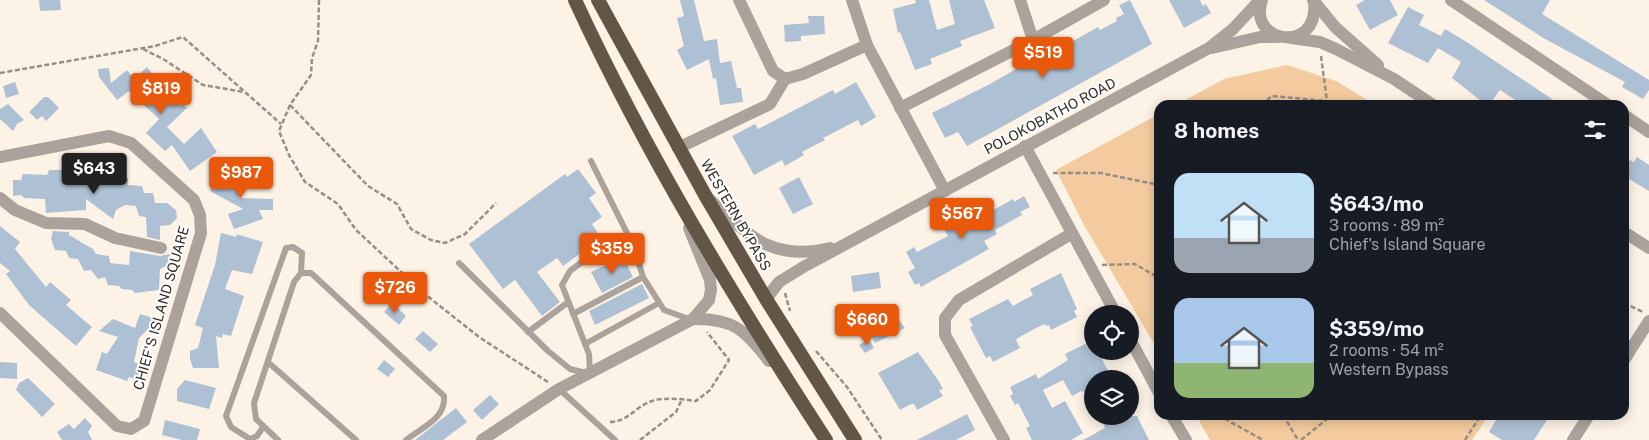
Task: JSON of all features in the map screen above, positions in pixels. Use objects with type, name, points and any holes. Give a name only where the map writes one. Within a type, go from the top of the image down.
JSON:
[{"type":"highway","points":[[575,0],[680,204],[739,305],[826,440]]},
{"type":"highway","name":"WESTERN BYPASS","points":[[598,0],[705,195],[766,299],[855,440]]},
{"type":"street","points":[[739,0],[773,71],[785,79]]},
{"type":"street","points":[[852,0],[868,45],[945,191]]},
{"type":"street","points":[[1020,0],[1033,40]]},
{"type":"street","points":[[900,108],[1033,40],[1104,0]]},
{"type":"street","points":[[1261,0],[1260,16],[1264,25],[1285,37],[1320,42],[1394,79],[1426,100]]},
{"type":"street","name":"POLOKOBATHO ROAD","points":[[779,282],[1025,146],[1209,48],[1233,29],[1261,0]]},
{"type":"street","points":[[1451,0],[1469,5],[1601,100]]},
{"type":"street","points":[[1209,48],[1260,37],[1300,35],[1313,21],[1314,1]]},
{"type":"street","points":[[1314,1],[1335,27],[1394,79]]},
{"type":"street","points":[[678,148],[770,104],[785,79],[803,74],[868,45]]},
{"type":"street","points":[[1629,119],[1649,132]]},
{"type":"street","name":"CHIEF'S ISLAND SQUARE","points":[[0,157],[109,136],[131,143],[194,200],[200,215],[201,233],[144,421],[131,429],[117,426],[0,312]]},
{"type":"street","points":[[1025,146],[1071,234],[1091,266],[1111,305]]},
{"type":"street","points":[[705,195],[753,239],[769,246],[788,251],[805,252],[845,245]]},
{"type":"street","points":[[0,198],[15,210],[46,223],[84,224],[116,238],[161,248]]},
{"type":"street","points":[[482,440],[559,390],[693,320],[709,300],[710,280],[680,204]]},
{"type":"street","points":[[1004,440],[945,336],[946,318],[959,300],[1071,234]]},
{"type":"street","points":[[1629,235],[1649,248]]},
{"type":"street","points":[[766,299],[779,282]]},
{"type":"street","points":[[693,320],[722,320],[744,331],[809,414]]},
{"type":"street","points":[[1629,352],[1649,321]]},
{"type":"street","points":[[1139,356],[1154,384]]},
{"type":"street","points":[[1174,420],[1186,440]]},
{"type":"street","points":[[1573,440],[1586,420]]},
{"type":"lane","points":[[591,161],[634,246],[643,277],[664,310],[693,320]]},
{"type":"lane","points":[[459,263],[528,332],[570,369],[590,374],[589,354],[567,303],[562,285],[570,271],[606,244],[620,240],[634,246]]},
{"type":"lane","points":[[263,427],[257,436],[250,439],[231,427],[226,416],[286,248],[293,246],[302,253],[301,273],[294,282],[269,363],[254,403],[256,419],[278,440]]},
{"type":"lane","points":[[301,273],[311,273],[444,396],[441,414],[406,440]]},
{"type":"lane","points":[[573,314],[643,277]]},
{"type":"lane","points":[[528,332],[567,303]]},
{"type":"lane","points":[[585,344],[660,303]]},
{"type":"lane","points":[[269,363],[356,440]]},
{"type":"lane","points":[[559,390],[615,440]]},
{"type":"path","points":[[319,0],[318,41],[312,58],[311,75],[290,106],[279,131],[288,155],[305,182],[338,204],[356,230],[441,306],[479,337],[559,390]]},
{"type":"path","points":[[0,73],[142,48],[183,36],[281,125]]},
{"type":"path","points":[[1320,42],[1327,100]]},
{"type":"path","points":[[142,48],[203,85],[244,92]]},
{"type":"path","points":[[1267,100],[1272,96],[1316,100]]},
{"type":"path","points":[[290,106],[368,186],[398,204],[410,229],[431,240],[445,243],[465,234],[496,203]]},
{"type":"path","points":[[1039,173],[1100,173],[1154,184]]},
{"type":"path","points":[[1091,266],[1135,264],[1154,275]]},
{"type":"path","points":[[779,282],[786,296],[790,312]]},
{"type":"path","points":[[1629,305],[1649,315]]},
{"type":"path","points":[[596,423],[622,422],[635,411],[652,401],[682,399],[696,401],[710,390],[729,360],[712,336],[693,320]]},
{"type":"path","points":[[814,350],[847,387],[882,440]]},
{"type":"path","points":[[640,440],[676,412],[682,399]]},
{"type":"path","points":[[1227,420],[1263,440]]},
{"type":"path","points":[[1286,420],[1300,440],[1326,420]]},
{"type":"path","points":[[1465,440],[1478,420]]},
{"type":"shaded area","points":[[1287,65],[1336,81],[1367,100],[1185,100],[1224,79]]},
{"type":"shaded area","points":[[1154,117],[1154,344],[1139,318],[1139,305],[1131,305],[1084,225],[1056,170]]},
{"type":"shaded area","points":[[1199,420],[1486,420],[1472,440],[1210,440]]},
{"type":"building","points":[[39,0],[60,0],[61,10],[40,11]]},
{"type":"building","points":[[680,0],[694,0],[704,41],[717,39],[720,63],[731,61],[737,88],[741,88],[743,102],[720,105],[716,78],[713,79],[709,59],[687,70],[677,50],[684,46],[677,18],[684,16]]},
{"type":"building","points":[[915,0],[929,0],[937,30],[955,24],[949,0],[984,0],[995,28],[960,41],[962,46],[930,59],[932,64],[915,70],[900,32],[898,33],[893,9],[916,3]]},
{"type":"building","points":[[1130,0],[1152,44],[967,146],[958,132],[945,138],[932,113],[990,84],[1057,45],[1059,49],[1098,27],[1100,30],[1117,21],[1116,18],[1124,14],[1119,5]]},
{"type":"building","points":[[1169,0],[1200,0],[1203,6],[1206,4],[1211,13],[1184,28]]},
{"type":"building","points":[[1365,0],[1390,0],[1398,15],[1370,30],[1356,5]]},
{"type":"building","points":[[1484,0],[1550,0],[1542,14],[1649,80],[1649,90],[1643,99],[1622,87],[1625,82],[1545,39]]},
{"type":"building","points":[[1408,7],[1424,15],[1419,25],[1441,36],[1445,29],[1554,100],[1515,100],[1500,90],[1493,100],[1480,100],[1452,78],[1461,62],[1438,48],[1428,63],[1388,43]]},
{"type":"building","points":[[808,16],[824,16],[825,34],[801,36],[801,41],[785,42],[784,25],[809,23]]},
{"type":"building","points":[[147,67],[154,76],[150,79],[173,100],[176,97],[187,108],[167,127],[184,144],[201,128],[217,152],[190,171],[172,145],[165,151],[146,133],[159,119],[129,91],[117,100],[99,77],[98,69],[109,68],[111,83],[127,70],[134,79]]},
{"type":"building","points":[[15,82],[19,94],[6,98],[3,86]]},
{"type":"building","points":[[856,82],[876,117],[861,126],[858,120],[823,138],[825,140],[802,152],[804,155],[785,166],[782,160],[754,175],[732,136],[755,124],[758,129],[833,90],[835,94]]},
{"type":"building","points":[[44,97],[48,97],[59,108],[46,121],[42,116],[37,120],[29,112]]},
{"type":"building","points":[[8,104],[24,120],[17,124],[13,131],[0,119],[0,109]]},
{"type":"building","points":[[1637,157],[1649,165],[1649,191],[1629,179],[1629,162],[1630,160],[1634,162]]},
{"type":"building","points":[[76,165],[92,166],[92,169],[115,170],[116,176],[128,178],[128,185],[142,186],[144,193],[153,193],[155,203],[167,203],[176,210],[177,218],[170,225],[160,226],[160,240],[147,237],[146,217],[139,216],[136,206],[125,205],[116,210],[113,219],[86,199],[86,210],[46,213],[45,199],[24,198],[21,195],[13,196],[13,180],[21,180],[23,174],[47,175],[49,170],[75,169]]},
{"type":"building","points":[[230,167],[250,178],[239,198],[273,199],[273,210],[259,210],[263,219],[234,229],[228,214],[243,209],[210,191],[216,179],[222,182]]},
{"type":"building","points":[[578,169],[596,193],[589,198],[602,217],[592,224],[601,238],[563,266],[557,258],[537,272],[560,302],[542,316],[515,280],[503,289],[469,244],[565,174],[567,177]]},
{"type":"building","points":[[799,177],[813,204],[793,214],[779,188]]},
{"type":"building","points":[[1024,196],[1030,207],[1020,212],[1022,215],[995,230],[997,234],[984,241],[989,249],[921,287],[919,283],[915,285],[908,272],[915,268],[906,252],[914,247],[917,252],[948,236],[942,225],[971,209],[970,206],[980,200],[988,213],[1013,199],[1014,202]]},
{"type":"building","points":[[0,226],[20,242],[15,249],[46,287],[50,282],[71,300],[66,305],[92,327],[76,346],[29,305],[6,274],[10,271],[0,263]]},
{"type":"building","points":[[53,231],[69,232],[69,235],[93,249],[96,254],[109,256],[110,263],[129,265],[130,251],[160,256],[170,254],[171,264],[160,269],[159,290],[135,293],[132,290],[122,289],[119,286],[108,285],[105,277],[98,279],[91,270],[84,271],[78,259],[69,258],[66,251],[55,250],[51,239]]},
{"type":"building","points":[[221,233],[237,237],[236,234],[263,242],[252,274],[232,270],[225,289],[244,296],[231,336],[223,334],[222,338],[216,336],[219,368],[193,368],[190,351],[198,348],[203,328],[195,325],[215,265]]},
{"type":"building","points":[[623,257],[633,277],[602,293],[591,272]]},
{"type":"building","points":[[879,272],[881,288],[853,292],[851,276]]},
{"type":"building","points":[[1061,273],[1077,309],[1074,311],[1077,317],[1051,330],[1049,325],[1046,326],[1045,324],[1018,338],[1016,340],[1020,348],[993,362],[990,356],[986,358],[970,327],[973,326],[969,319],[1008,299],[1013,306],[1033,295],[1030,289]]},
{"type":"building","points":[[642,284],[649,298],[595,325],[589,311]]},
{"type":"building","points":[[392,303],[406,316],[399,325],[384,312]]},
{"type":"building","points":[[140,314],[156,319],[152,331],[147,330],[139,338],[134,362],[144,366],[139,380],[129,377],[127,381],[96,370],[102,352],[107,354],[118,337],[99,331],[113,319],[135,328]]},
{"type":"building","points":[[894,314],[905,328],[875,343],[867,327]]},
{"type":"building","points":[[423,331],[438,344],[430,352],[415,339]]},
{"type":"building","points":[[869,339],[874,348],[865,353],[859,345]]},
{"type":"building","points":[[1084,344],[1084,360],[1102,360],[1108,370],[1084,370],[1084,392],[1081,391],[1072,396],[1063,380],[1043,390],[1052,408],[1065,401],[1083,433],[1071,440],[1032,440],[1026,428],[1030,426],[1018,403],[1015,405],[1010,396],[1013,394],[1010,387],[1036,374],[1038,379],[1068,360],[1065,354]]},
{"type":"building","points":[[918,352],[938,380],[943,389],[939,390],[943,396],[917,410],[914,404],[911,404],[900,410],[878,373]]},
{"type":"building","points":[[384,360],[395,369],[388,377],[377,369]]},
{"type":"building","points":[[0,362],[17,363],[17,379],[0,378]]},
{"type":"building","points":[[28,378],[55,404],[42,417],[16,390],[19,383]]},
{"type":"building","points":[[185,380],[216,388],[209,409],[177,401],[177,389]]},
{"type":"building","points":[[490,395],[499,404],[482,420],[473,410]]},
{"type":"building","points":[[456,408],[467,422],[443,440],[415,440]]},
{"type":"building","points":[[967,414],[975,430],[956,440],[917,440]]},
{"type":"building","points":[[85,418],[92,426],[88,432],[92,440],[62,440],[57,432],[69,424],[74,429]]},
{"type":"building","points":[[165,420],[200,429],[197,440],[182,440],[162,435]]},
{"type":"building","points":[[1139,420],[1149,440],[1083,440],[1105,428],[1104,425],[1139,425]]},
{"type":"building","points":[[1496,420],[1547,420],[1534,440],[1502,440],[1489,432]]}]
